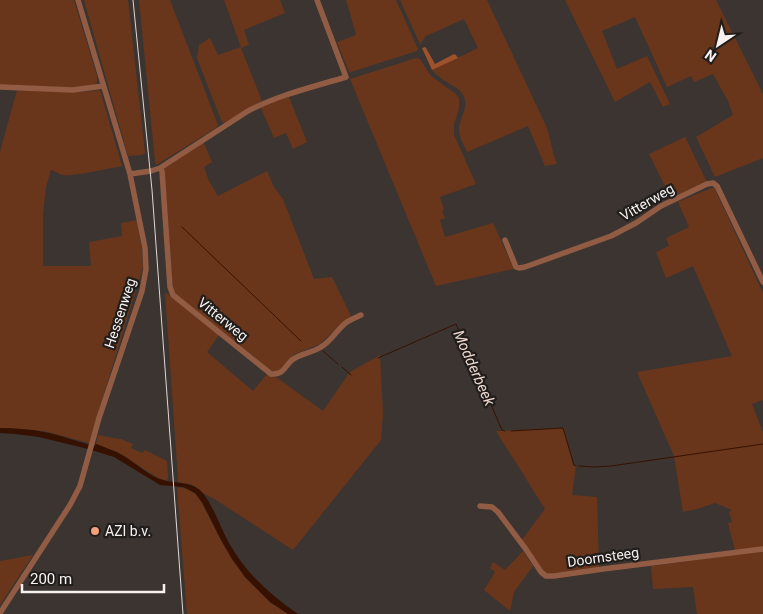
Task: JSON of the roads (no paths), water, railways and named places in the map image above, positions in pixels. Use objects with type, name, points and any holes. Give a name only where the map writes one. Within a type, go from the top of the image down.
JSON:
[{"type":"street","name":"Hessenweg","points":[[0,613],[70,505],[80,486],[105,399],[142,291],[146,270],[145,248],[130,174],[78,0]]},
{"type":"street","points":[[130,174],[160,168],[260,105],[346,77],[317,0]]},
{"type":"street","points":[[0,87],[73,90],[103,86]]},
{"type":"street","name":"Vitterweg","points":[[160,168],[162,172],[170,287],[173,295],[271,374],[282,372],[292,360],[324,346],[347,321],[361,315]]},
{"type":"street","name":"Vitterweg","points":[[505,240],[516,267],[526,267],[611,236],[636,224],[661,206],[707,184],[713,183],[717,186],[763,282]]},
{"type":"street","name":"Doornsteeg","points":[[480,506],[492,507],[498,512],[541,572],[546,576],[763,548]]},
{"type":"waterway","name":"Modderbeek","points":[[182,227],[301,341]]},
{"type":"waterway","name":"Modderbeek","points":[[378,358],[456,324],[502,430],[505,431]]},
{"type":"waterway","name":"Modderbeek","points":[[323,351],[338,364]]},
{"type":"waterway","name":"Modderbeek","points":[[342,367],[351,375]]},
{"type":"waterway","name":"Modderbeek","points":[[511,431],[563,428],[574,465],[576,466]]},
{"type":"waterway","name":"Modderbeek","points":[[579,466],[611,466],[763,444]]},
{"type":"railway","points":[[133,0],[152,190],[183,614]]},
{"type":"place","name":"AZI b.v.","points":[[95,531]]}]
